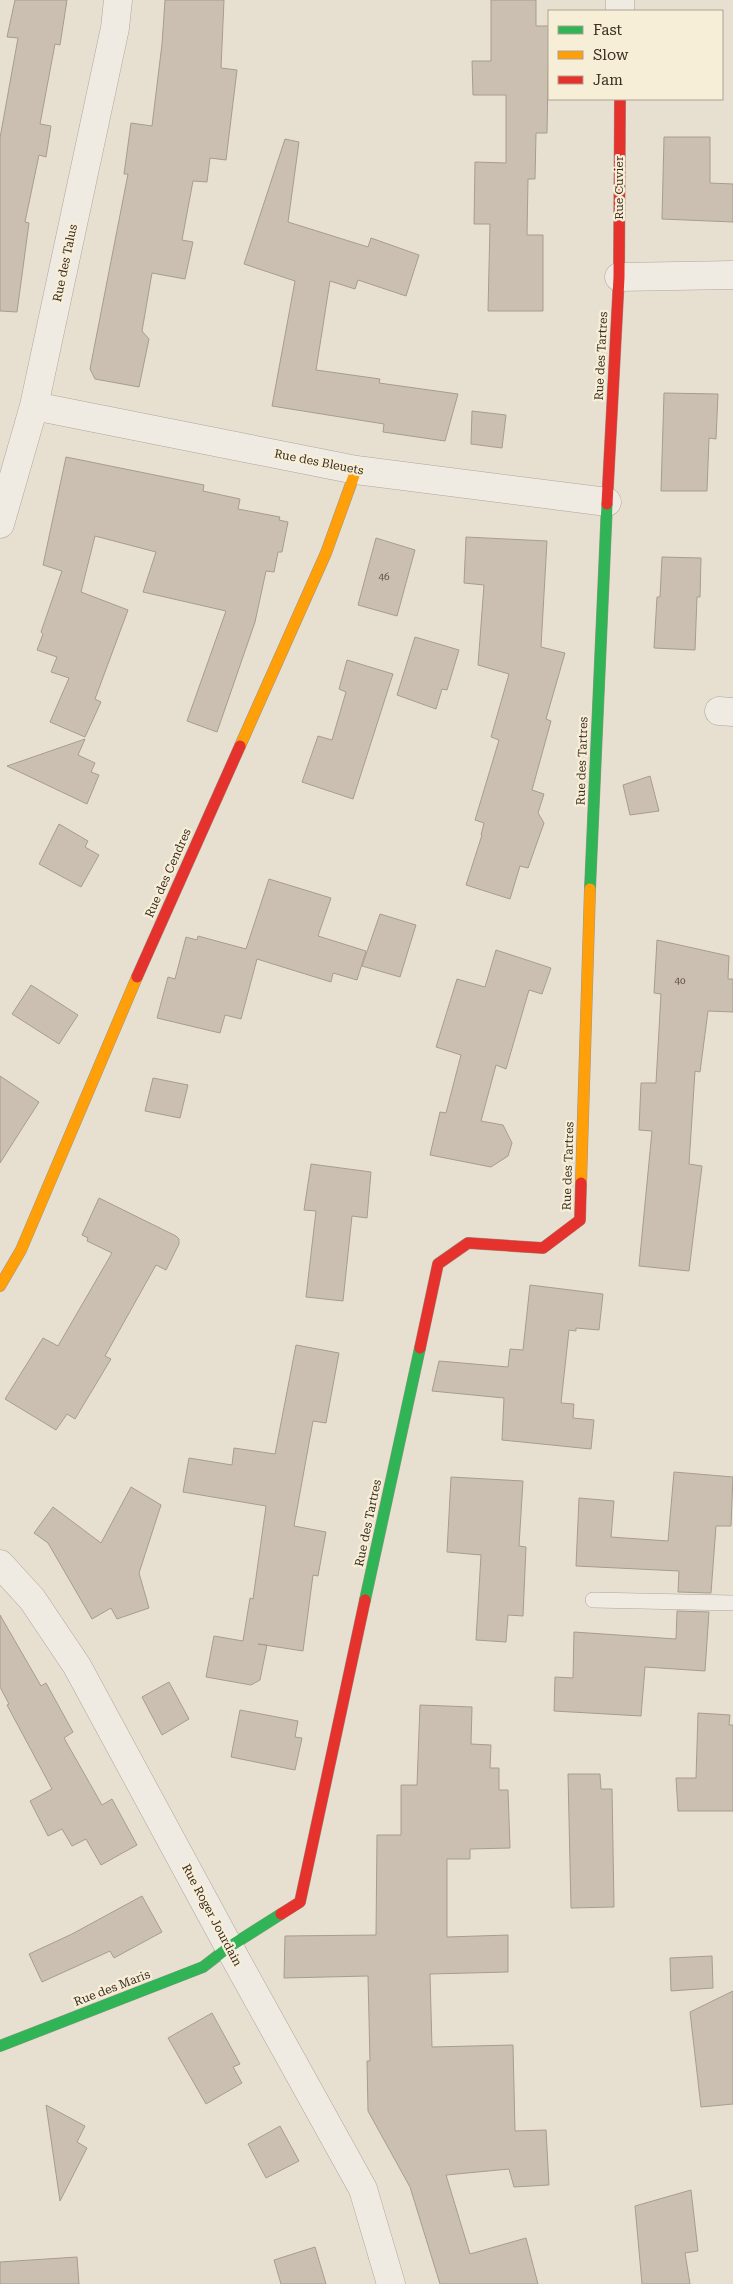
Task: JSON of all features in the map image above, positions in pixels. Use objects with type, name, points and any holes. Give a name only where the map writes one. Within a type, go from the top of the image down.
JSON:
[{"type":"street","name":"Rue des Talus","points":[[0,524],[34,406],[115,28],[118,0]]},
{"type":"street","name":"Rue Cuvier","points":[[619,277],[620,100]]},
{"type":"street","points":[[619,277],[733,275]]},
{"type":"street","name":"Rue des Tartres","points":[[229,1947],[300,1902],[438,1264],[468,1244],[543,1248],[580,1220],[587,978],[607,502],[619,277]]},
{"type":"street","name":"Rue des Bleuets","points":[[34,406],[356,470],[607,502]]},
{"type":"street","name":"Rue des Cendres","points":[[0,1286],[21,1250],[135,982],[326,553],[356,470]]},
{"type":"street","name":"Rue Roger Jourdain","points":[[0,1564],[32,1598],[78,1666],[229,1947],[363,2189],[391,2284]]},
{"type":"street","name":"Rue des Maris","points":[[0,2046],[203,1968],[229,1947]]},
{"type":"lane","points":[[593,1600],[733,1603]]},
{"type":"building","points":[[15,0],[67,0],[60,45],[55,44],[40,124],[51,126],[46,157],[39,155],[25,222],[29,223],[17,312],[0,311],[0,138],[18,38],[7,37]]},
{"type":"building","points":[[165,0],[224,0],[221,68],[237,70],[226,160],[210,158],[207,182],[193,181],[182,240],[193,242],[185,279],[152,273],[142,331],[149,339],[139,387],[95,379],[90,369],[128,174],[124,174],[131,123],[152,126],[162,44]]},
{"type":"building","points":[[491,0],[536,0],[536,26],[548,26],[547,133],[536,133],[535,179],[528,179],[527,235],[543,235],[543,311],[488,311],[490,224],[474,224],[475,162],[506,163],[506,95],[473,95],[472,61],[491,61]]},
{"type":"building","points":[[664,137],[710,137],[710,183],[733,184],[733,222],[662,219]]},
{"type":"building","points":[[285,139],[299,142],[288,222],[368,247],[371,238],[419,255],[406,296],[358,280],[355,289],[330,281],[316,370],[380,379],[379,383],[458,394],[445,441],[383,432],[384,424],[272,406],[295,281],[244,264]]},
{"type":"building","points":[[664,393],[718,394],[716,439],[709,438],[707,491],[661,491]]},
{"type":"building","points":[[472,411],[506,415],[502,448],[471,444]]},
{"type":"building","points":[[66,457],[204,485],[203,491],[240,499],[238,509],[280,517],[279,520],[288,522],[282,552],[278,552],[274,572],[266,571],[255,622],[217,732],[187,721],[226,611],[143,592],[156,552],[95,536],[81,592],[128,610],[95,699],[101,702],[85,737],[50,722],[69,678],[51,672],[57,657],[37,650],[43,634],[41,632],[62,571],[43,565]]},
{"type":"building","points":[[466,537],[547,541],[541,647],[565,653],[546,719],[551,721],[532,790],[544,794],[538,813],[544,823],[528,868],[520,866],[510,899],[466,885],[482,835],[484,823],[475,820],[499,740],[491,737],[509,674],[478,665],[484,585],[464,583]]},
{"type":"building","points":[[376,538],[415,550],[397,616],[358,605]]},
{"type":"building","points":[[662,557],[701,558],[700,597],[697,597],[695,650],[654,648],[657,597],[660,597]]},
{"type":"building","points":[[415,637],[459,650],[447,690],[442,689],[436,709],[397,695]]},
{"type":"building","points":[[347,660],[393,674],[353,799],[302,782],[318,736],[332,740],[346,692],[339,689]]},
{"type":"building","points":[[85,739],[78,755],[95,763],[91,772],[99,775],[87,804],[7,766]]},
{"type":"building","points":[[650,776],[659,811],[630,815],[623,785]]},
{"type":"building","points":[[59,824],[88,841],[85,847],[99,855],[81,887],[39,864]]},
{"type":"building","points":[[269,879],[331,898],[318,936],[366,951],[357,980],[333,973],[331,982],[257,959],[241,1019],[225,1015],[220,1033],[157,1018],[168,977],[175,979],[186,937],[197,940],[198,936],[246,949]]},
{"type":"building","points":[[380,914],[416,925],[400,977],[362,966]]},
{"type":"building","points":[[657,940],[729,956],[728,979],[733,979],[733,1012],[708,1011],[700,1072],[695,1071],[689,1164],[702,1166],[689,1271],[639,1266],[652,1131],[639,1130],[641,1083],[656,1083],[661,994],[654,993]]},
{"type":"building","points":[[496,950],[551,968],[542,994],[529,990],[506,1069],[496,1065],[481,1121],[503,1125],[512,1143],[508,1156],[491,1167],[430,1155],[440,1112],[446,1113],[461,1055],[436,1047],[457,979],[485,987]]},
{"type":"building","points":[[31,985],[78,1015],[59,1044],[12,1014]]},
{"type":"building","points":[[0,1076],[39,1102],[0,1163]]},
{"type":"building","points":[[153,1078],[188,1085],[180,1118],[145,1111]]},
{"type":"building","points":[[311,1164],[371,1172],[367,1218],[352,1216],[343,1301],[306,1297],[316,1211],[304,1210]]},
{"type":"building","points":[[99,1198],[176,1236],[179,1239],[179,1244],[166,1270],[156,1265],[105,1356],[111,1359],[75,1419],[67,1414],[56,1430],[5,1399],[43,1338],[58,1346],[112,1253],[87,1241],[88,1238],[82,1235]]},
{"type":"building","points":[[530,1285],[603,1294],[599,1330],[576,1328],[576,1331],[569,1330],[561,1403],[574,1404],[573,1418],[594,1420],[591,1449],[502,1440],[504,1398],[432,1391],[439,1361],[508,1367],[510,1349],[523,1350]]},
{"type":"building","points":[[296,1345],[339,1353],[326,1423],[313,1421],[294,1526],[326,1532],[318,1576],[313,1575],[303,1651],[267,1645],[260,1680],[251,1685],[206,1677],[214,1636],[243,1641],[250,1598],[253,1599],[266,1506],[183,1492],[189,1458],[232,1465],[234,1448],[275,1454]]},
{"type":"building","points":[[674,1472],[733,1477],[731,1526],[716,1526],[711,1593],[678,1592],[679,1571],[576,1566],[579,1498],[614,1501],[611,1537],[668,1541]]},
{"type":"building","points":[[451,1477],[523,1481],[519,1546],[526,1547],[523,1616],[508,1615],[506,1642],[476,1640],[481,1555],[447,1552]]},
{"type":"building","points":[[131,1487],[161,1505],[139,1573],[149,1608],[117,1619],[111,1608],[92,1619],[48,1543],[34,1533],[53,1507],[101,1543]]},
{"type":"building","points":[[677,1611],[709,1612],[705,1671],[645,1667],[641,1716],[554,1711],[555,1677],[573,1678],[574,1632],[676,1639]]},
{"type":"building","points":[[0,1615],[41,1686],[46,1683],[73,1732],[64,1738],[102,1805],[112,1799],[137,1845],[101,1865],[86,1839],[72,1846],[62,1829],[48,1836],[30,1801],[52,1789],[7,1705],[9,1704],[0,1687]]},
{"type":"building","points":[[169,1682],[189,1719],[162,1735],[142,1697]]},
{"type":"building","points":[[420,1705],[472,1707],[471,1744],[491,1745],[490,1768],[499,1768],[499,1790],[508,1790],[510,1848],[470,1849],[470,1859],[447,1859],[447,1937],[508,1935],[508,1972],[430,1974],[432,2047],[513,2045],[515,2131],[546,2130],[549,2185],[514,2187],[509,2169],[446,2175],[470,2254],[526,2238],[538,2284],[440,2284],[410,2187],[368,2111],[367,2061],[370,2061],[368,1976],[284,1978],[285,1936],[376,1935],[377,1835],[401,1835],[401,1785],[417,1785]]},
{"type":"building","points":[[240,1710],[298,1721],[295,1737],[302,1738],[295,1770],[231,1757]]},
{"type":"building","points":[[698,1713],[730,1715],[729,1725],[733,1725],[733,1811],[678,1811],[676,1778],[696,1778]]},
{"type":"building","points":[[568,1774],[600,1774],[601,1789],[612,1789],[614,1907],[571,1908]]},
{"type":"building","points":[[142,1896],[162,1932],[114,1958],[110,1951],[42,1982],[29,1954],[72,1934]]},
{"type":"building","points":[[712,1956],[713,1988],[671,1991],[670,1958]]},
{"type":"building","points":[[733,1991],[733,2104],[701,2107],[690,2012]]},
{"type":"building","points":[[212,2013],[240,2064],[233,2067],[242,2083],[206,2104],[168,2038]]},
{"type":"building","points":[[46,2105],[85,2126],[77,2142],[87,2148],[60,2201]]},
{"type":"building","points":[[280,2126],[299,2161],[266,2178],[248,2144]]},
{"type":"building","points":[[691,2190],[698,2251],[685,2253],[690,2284],[642,2284],[635,2206]]},
{"type":"building","points":[[315,2247],[326,2284],[281,2284],[274,2260]]},
{"type":"building","points":[[77,2257],[79,2284],[0,2284],[0,2262]]},
{"type":"traffic: fast","points":[[590,889],[607,504]]},
{"type":"traffic: fast","points":[[365,1600],[420,1348]]},
{"type":"traffic: fast","points":[[0,2046],[203,1967],[229,1947],[281,1914]]},
{"type":"traffic: slow","points":[[240,746],[326,553],[356,470]]},
{"type":"traffic: slow","points":[[581,1183],[590,889]]},
{"type":"traffic: slow","points":[[0,1286],[21,1250],[137,977]]},
{"type":"traffic: jam","points":[[607,504],[619,277],[620,100]]},
{"type":"traffic: jam","points":[[137,977],[240,746]]},
{"type":"traffic: jam","points":[[420,1348],[438,1264],[468,1243],[543,1248],[580,1220],[581,1183]]},
{"type":"traffic: jam","points":[[281,1914],[300,1902],[365,1600]]}]
